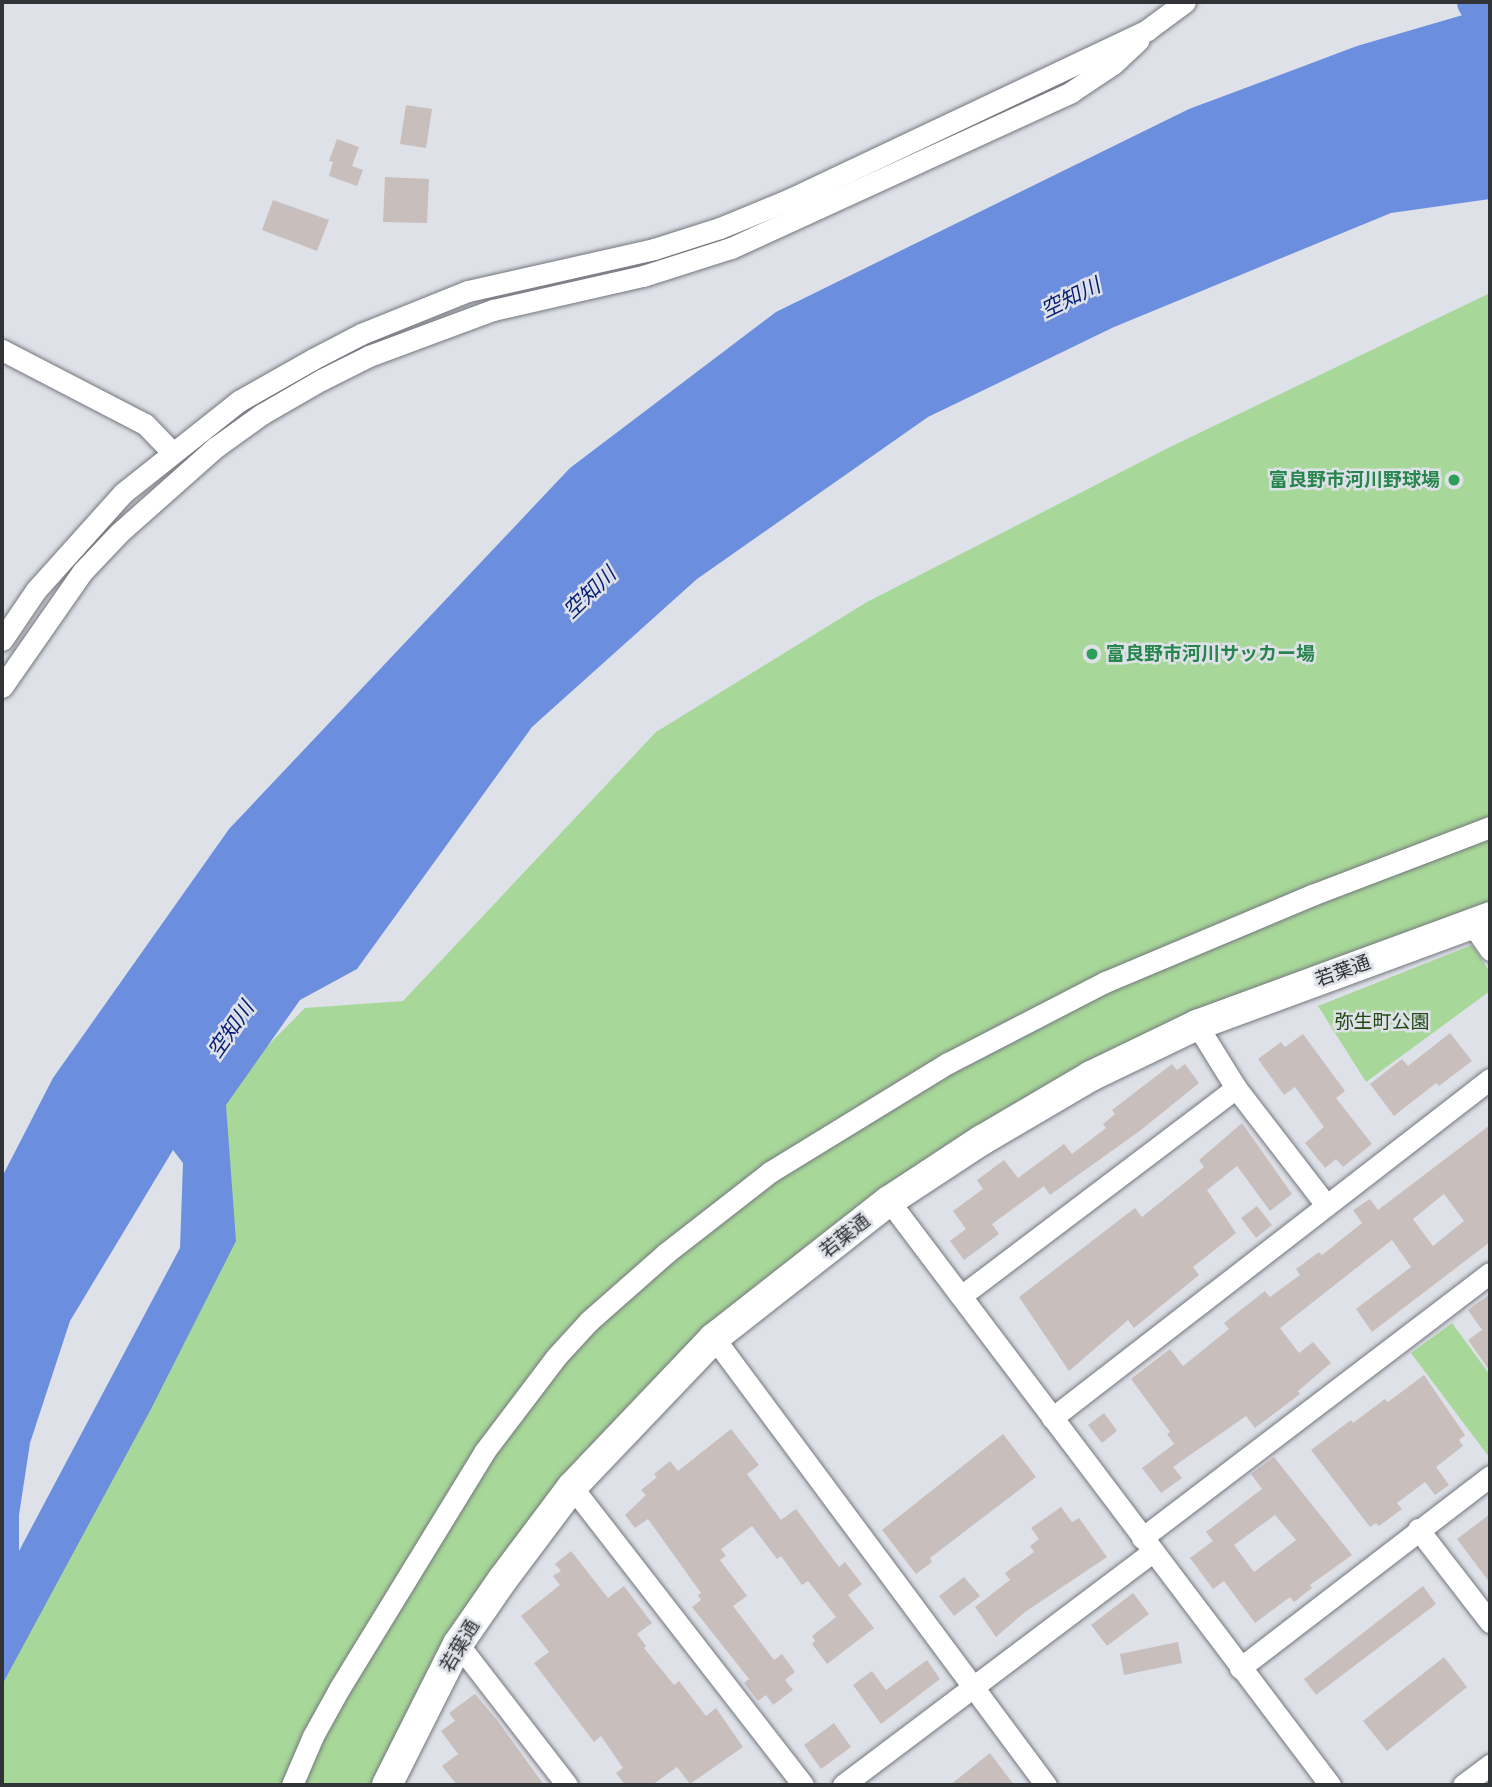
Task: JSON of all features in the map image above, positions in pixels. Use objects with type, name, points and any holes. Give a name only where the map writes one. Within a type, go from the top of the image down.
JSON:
[{"type":"street","points":[[2,687],[83,571],[119,533],[216,447],[262,414],[309,386],[369,356],[482,314],[687,264],[770,232],[1071,92],[1113,64],[1147,30],[1185,2]]},
{"type":"street","points":[[2,640],[36,590],[123,493],[239,401],[361,334],[468,291],[654,249],[720,228],[790,199],[1147,30]]},
{"type":"street","points":[[2,350],[145,424],[173,453]]},
{"type":"street","points":[[292,1785],[313,1736],[339,1689],[484,1452],[556,1357],[589,1321],[666,1253],[770,1172],[948,1063],[1093,988],[1312,895],[1490,827]]},
{"type":"street","points":[[1481,921],[1490,950]]},
{"type":"street","name":"若葉通","points":[[387,1785],[458,1644],[572,1487],[714,1338],[889,1201],[982,1140],[1080,1082],[1197,1025],[1481,921]]},
{"type":"street","points":[[1197,1025],[1236,1088],[1326,1205]]},
{"type":"street","points":[[1052,1418],[1490,1079]]},
{"type":"street","points":[[961,1296],[1236,1088]]},
{"type":"street","points":[[889,1201],[1330,1785]]},
{"type":"street","points":[[843,1785],[975,1688],[1147,1545],[1490,1273]]},
{"type":"street","points":[[714,1338],[1046,1785]]},
{"type":"street","points":[[1240,1668],[1490,1476]]},
{"type":"street","points":[[572,1487],[803,1785]]},
{"type":"street","points":[[1418,1529],[1490,1622]]},
{"type":"street","points":[[458,1644],[567,1785]]},
{"type":"street","points":[[1463,1785],[1490,1765]]},
{"type":"green space","points":[[1490,293],[1490,917],[1197,1025],[889,1201],[572,1487],[387,1785],[2,1785],[2,1677],[215,1240],[210,1104],[305,1008],[403,1001],[656,732],[867,602],[1166,449]]},
{"type":"green space","name":"弥生町公園","points":[[1472,945],[1490,972],[1490,991],[1366,1082],[1318,1006]]},
{"type":"green space","points":[[1452,1323],[1490,1375],[1489,1457],[1411,1353]]},
{"type":"water","name":"空知川","points":[[1490,7],[1490,199],[1391,213],[1114,327],[928,417],[697,579],[532,727],[357,969],[300,1000],[226,1105],[236,1241],[151,1409],[2,1685],[2,1177],[53,1078],[229,829],[570,468],[776,312],[1189,109],[1357,46]],"holes":[[[173,1150],[183,1163],[180,1248],[19,1551],[19,1515],[30,1443],[70,1321]]]},
{"type":"building","points":[[406,105],[432,109],[426,148],[400,144]]},
{"type":"building","points":[[337,139],[359,147],[352,166],[363,170],[357,186],[329,176],[333,162],[329,161]]},
{"type":"building","points":[[385,177],[429,179],[427,223],[383,222]]},
{"type":"building","points":[[273,200],[329,220],[317,251],[262,230]]},
{"type":"building","points":[[1450,1033],[1472,1061],[1439,1086],[1436,1083],[1394,1116],[1370,1084],[1402,1059],[1408,1066]]},
{"type":"building","points":[[1303,1034],[1345,1091],[1336,1098],[1372,1144],[1343,1167],[1336,1159],[1325,1168],[1305,1143],[1324,1127],[1295,1087],[1284,1095],[1258,1059],[1281,1042],[1285,1047]]},
{"type":"building","points":[[1172,1064],[1177,1070],[1185,1064],[1199,1083],[1141,1130],[1050,1195],[1044,1186],[992,1224],[999,1234],[964,1260],[950,1241],[966,1229],[953,1211],[983,1189],[977,1180],[1004,1160],[1018,1178],[1064,1144],[1072,1154],[1106,1128],[1103,1124],[1115,1114],[1112,1110]]},
{"type":"building","points":[[1242,1123],[1292,1194],[1270,1211],[1237,1166],[1207,1190],[1236,1233],[1193,1267],[1199,1275],[1134,1328],[1128,1320],[1069,1371],[1019,1297],[1135,1208],[1142,1217],[1204,1167],[1199,1160]]},
{"type":"building","points":[[1490,1125],[1490,1242],[1372,1332],[1356,1309],[1411,1267],[1392,1240],[1280,1328],[1299,1353],[1313,1342],[1331,1363],[1298,1391],[1300,1394],[1255,1428],[1246,1416],[1173,1467],[1182,1478],[1161,1493],[1142,1468],[1174,1444],[1167,1434],[1170,1432],[1131,1379],[1170,1349],[1183,1366],[1229,1329],[1224,1323],[1265,1291],[1270,1297],[1300,1275],[1296,1269],[1319,1252],[1322,1255],[1362,1223],[1353,1210],[1370,1199],[1378,1210]],"holes":[[[1444,1194],[1464,1221],[1433,1246],[1413,1219]]]},
{"type":"building","points":[[1257,1206],[1272,1225],[1256,1238],[1241,1218]]},
{"type":"building","points":[[1490,1294],[1490,1371],[1468,1340],[1482,1330],[1468,1310]]},
{"type":"building","points":[[1424,1375],[1465,1435],[1459,1440],[1463,1446],[1436,1467],[1449,1485],[1435,1495],[1425,1482],[1397,1503],[1402,1509],[1379,1526],[1376,1523],[1370,1527],[1311,1450],[1351,1420],[1353,1423],[1385,1399],[1388,1402]]},
{"type":"building","points":[[1104,1413],[1117,1431],[1102,1443],[1088,1425]]},
{"type":"building","points":[[731,1429],[759,1465],[747,1474],[781,1520],[796,1509],[839,1567],[845,1562],[862,1584],[848,1595],[874,1628],[827,1664],[812,1644],[815,1641],[812,1636],[836,1617],[808,1581],[802,1585],[781,1556],[777,1559],[752,1526],[721,1549],[726,1556],[720,1560],[747,1596],[733,1606],[774,1660],[782,1654],[795,1672],[785,1680],[793,1690],[773,1705],[766,1695],[758,1701],[744,1683],[749,1679],[692,1607],[701,1600],[698,1595],[701,1593],[648,1519],[635,1528],[625,1515],[646,1495],[641,1490],[657,1477],[654,1474],[670,1461],[678,1471]]},
{"type":"building","points":[[1003,1434],[1036,1477],[930,1558],[932,1562],[916,1574],[882,1530]]},
{"type":"building","points":[[1274,1457],[1352,1555],[1310,1585],[1312,1588],[1294,1602],[1290,1597],[1255,1623],[1224,1581],[1213,1589],[1190,1558],[1213,1541],[1206,1532],[1262,1489],[1251,1474]],"holes":[[[1275,1515],[1296,1540],[1254,1572],[1234,1545]]]},
{"type":"building","points":[[1061,1507],[1072,1522],[1079,1518],[1107,1557],[1025,1612],[996,1637],[975,1607],[1010,1580],[1005,1573],[1034,1552],[1030,1546],[1039,1539],[1031,1528]]},
{"type":"building","points":[[1490,1514],[1490,1583],[1457,1539]]},
{"type":"building","points":[[571,1551],[608,1598],[624,1586],[652,1623],[637,1634],[646,1646],[644,1648],[674,1685],[679,1681],[706,1716],[716,1708],[743,1747],[690,1784],[677,1767],[652,1785],[625,1785],[616,1773],[623,1768],[601,1736],[594,1742],[534,1663],[549,1652],[521,1616],[560,1585],[553,1576],[561,1571],[555,1564]]},
{"type":"building","points":[[964,1577],[980,1596],[954,1616],[939,1596]]},
{"type":"building","points":[[1423,1586],[1436,1604],[1316,1695],[1304,1679]]},
{"type":"building","points":[[1133,1593],[1149,1614],[1107,1646],[1091,1625]]},
{"type":"building","points":[[1178,1642],[1182,1663],[1124,1675],[1120,1654]]},
{"type":"building","points":[[1444,1657],[1467,1687],[1387,1751],[1363,1721]]},
{"type":"building","points":[[927,1660],[940,1679],[881,1724],[853,1685],[872,1671],[886,1690]]},
{"type":"building","points":[[475,1694],[544,1785],[457,1785],[442,1766],[458,1754],[441,1731],[455,1721],[449,1713]]},
{"type":"building","points":[[834,1723],[851,1747],[821,1769],[804,1745]]},
{"type":"building","points":[[990,1753],[1014,1785],[950,1785]]},
{"type":"waterway","points":[[1477,2],[1490,4]]},
{"type":"place","name":"富良野市河川野球場","points":[[1454,480]]},
{"type":"place","name":"富良野市河川サッカー場","points":[[1092,654]]}]
